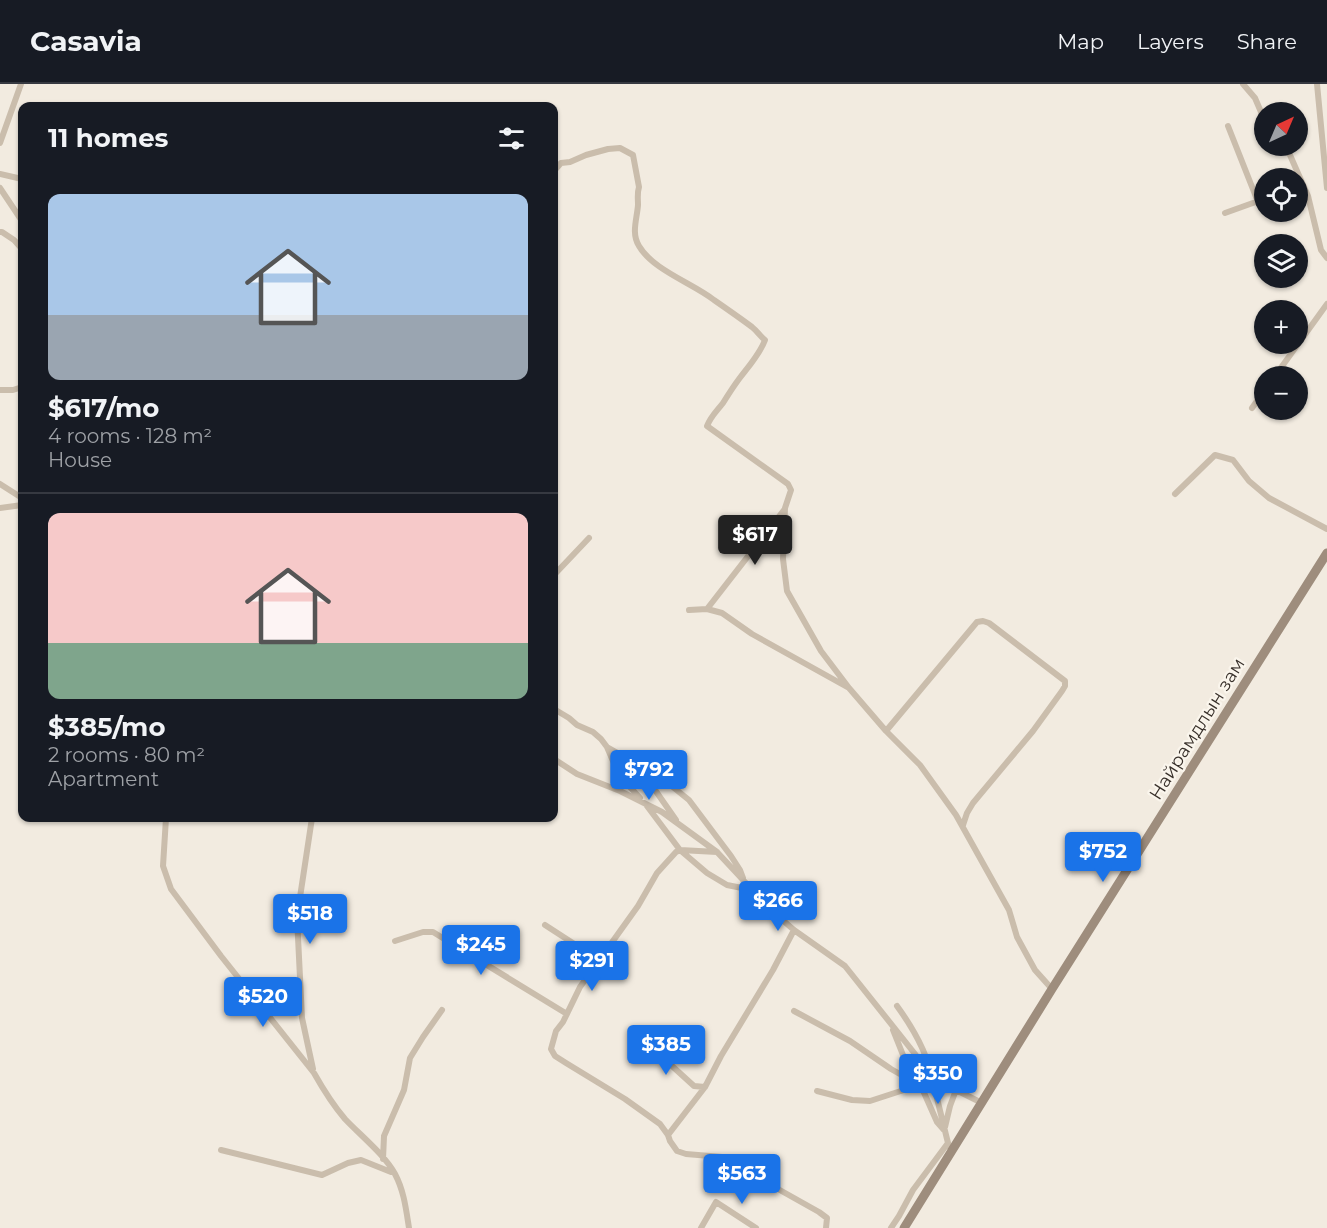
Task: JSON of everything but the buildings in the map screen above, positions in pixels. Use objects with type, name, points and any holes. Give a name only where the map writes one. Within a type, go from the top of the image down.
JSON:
[{"type":"main road","name":"Найрамдлын зам","points":[[904,1228],[950,1147],[982,1103],[1327,553]]},
{"type":"street","points":[[0,143],[21,84]]},
{"type":"street","points":[[1243,84],[1257,102]]},
{"type":"street","points":[[1317,84],[1327,188]]},
{"type":"street","points":[[1228,126],[1254,184]]},
{"type":"street","points":[[558,166],[561,163],[608,149],[621,148],[633,155],[639,187],[635,232],[641,249],[658,266],[712,298],[765,340],[763,347],[712,415],[707,426],[788,484],[791,490],[785,508],[783,559],[787,591],[821,651],[886,731],[920,765],[963,825],[1009,910],[1017,937],[1035,970],[1052,989]]},
{"type":"street","points":[[0,174],[18,178]]},
{"type":"street","points":[[0,188],[18,215]]},
{"type":"street","points":[[1308,196],[1321,250],[1327,258]]},
{"type":"street","points":[[1225,213],[1254,203]]},
{"type":"street","points":[[0,232],[18,244]]},
{"type":"street","points":[[1282,366],[1327,304]]},
{"type":"street","points":[[0,390],[18,388]]},
{"type":"street","points":[[1175,494],[1215,455],[1233,460],[1249,481],[1269,498],[1327,528]]},
{"type":"street","points":[[0,484],[18,495]]},
{"type":"street","points":[[0,508],[18,506]]},
{"type":"street","points":[[706,609],[785,508]]},
{"type":"street","points":[[558,571],[589,538]]},
{"type":"street","points":[[689,610],[706,609],[722,614],[849,688]]},
{"type":"street","points":[[886,731],[977,622],[989,623],[1065,681],[1062,691],[1033,731],[973,803],[963,825]]},
{"type":"street","points":[[558,712],[577,725],[593,732],[607,747],[663,779],[689,800],[740,870],[744,881]]},
{"type":"street","points":[[607,747],[619,775],[645,803],[680,850],[707,873],[727,885],[753,891]]},
{"type":"street","points":[[558,762],[577,774],[620,791],[662,812],[717,852],[764,904],[794,930],[845,966],[932,1078],[982,1103]]},
{"type":"street","points":[[637,764],[680,825]]},
{"type":"street","points":[[166,822],[163,866],[171,889],[314,1073],[325,1093],[395,1173],[405,1197],[409,1228]]},
{"type":"street","points":[[311,822],[297,916],[302,1018],[314,1073]]},
{"type":"street","points":[[717,852],[680,850],[657,873],[638,906],[580,987],[556,1031],[551,1048],[555,1056],[625,1099],[660,1124],[669,1134],[670,1141],[677,1151],[722,1157],[740,1163],[827,1218],[825,1228]]},
{"type":"street","points":[[545,925],[599,960]]},
{"type":"street","points":[[669,1134],[705,1087],[794,930]]},
{"type":"street","points":[[395,941],[423,932],[433,932],[567,1014]]},
{"type":"street","points":[[891,1228],[913,1190],[950,1147],[930,1066],[909,1023],[897,1006]]},
{"type":"street","points":[[384,1159],[384,1136],[404,1090],[410,1058],[442,1010]]},
{"type":"street","points":[[794,1011],[850,1041],[921,1086]]},
{"type":"street","points":[[892,1026],[903,1055],[921,1086],[937,1122],[945,1130]]},
{"type":"street","points":[[638,1035],[694,1086],[705,1087]]},
{"type":"street","points":[[817,1091],[852,1100],[870,1101],[921,1086]]},
{"type":"street","points":[[945,1130],[956,1090]]},
{"type":"street","points":[[221,1150],[322,1175],[348,1163],[361,1160],[395,1173]]},
{"type":"street","points":[[701,1228],[716,1202],[756,1228]]}]
